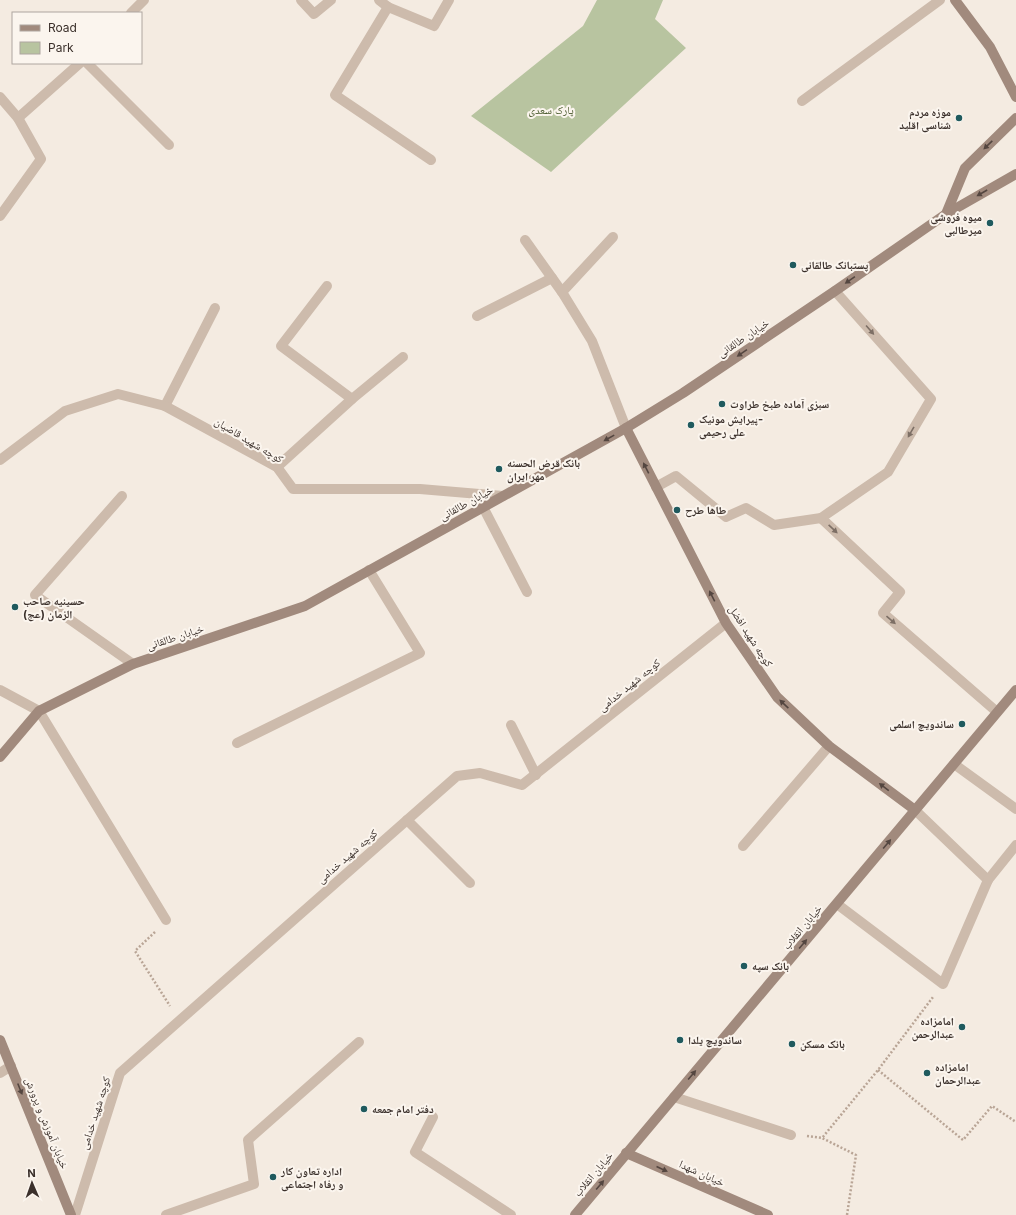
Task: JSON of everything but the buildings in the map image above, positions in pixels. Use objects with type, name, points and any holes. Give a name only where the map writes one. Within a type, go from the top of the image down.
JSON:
[{"type":"main road","points":[[955,0],[990,47],[1016,97]]},
{"type":"main road","points":[[946,214],[965,168],[1016,118]]},
{"type":"main road","name":"خیابان طالقانی","points":[[0,757],[39,711],[132,664],[305,606],[626,428],[835,291],[946,214],[1016,174]]},
{"type":"main road","name":"کوچه شهید افضل","points":[[626,428],[726,623],[777,697],[829,746],[915,810]]},
{"type":"main road","name":"خیابان انقلاب","points":[[574,1215],[1016,690]]},
{"type":"main road","name":"خیابان آموزش و پرورش","points":[[0,1040],[72,1215]]},
{"type":"main road","name":"خیابان شهدا","points":[[626,1154],[768,1215]]},
{"type":"street","points":[[132,12],[144,0]]},
{"type":"street","points":[[301,0],[314,14],[332,0]]},
{"type":"street","points":[[379,0],[388,7],[434,26],[448,0]]},
{"type":"street","points":[[802,101],[940,0]]},
{"type":"street","points":[[388,7],[335,95],[431,160]]},
{"type":"street","points":[[18,118],[79,64]]},
{"type":"street","points":[[88,64],[168,145]]},
{"type":"street","points":[[0,97],[18,118],[41,159],[0,216]]},
{"type":"street","points":[[562,292],[613,237]]},
{"type":"street","points":[[525,240],[562,292],[592,340],[626,428]]},
{"type":"street","points":[[477,316],[552,278]]},
{"type":"street","points":[[327,286],[281,346],[352,398]]},
{"type":"street","points":[[656,487],[676,476],[726,516],[746,508],[774,525],[821,518],[888,472],[931,399],[835,291]]},
{"type":"street","points":[[165,406],[215,308]]},
{"type":"street","points":[[277,468],[352,398],[403,357]]},
{"type":"street","name":"کوچه شهید قاضیان","points":[[0,460],[66,411],[118,394],[165,406],[277,468],[293,489],[420,489],[503,496]]},
{"type":"street","points":[[122,496],[35,596],[132,664]]},
{"type":"street","points":[[483,507],[527,592]]},
{"type":"street","points":[[821,518],[900,592],[883,613],[997,712]]},
{"type":"street","points":[[237,743],[420,653],[369,570]]},
{"type":"street","name":"کوچه شهید خدامی","points":[[75,1215],[120,1073],[457,776],[480,773],[522,785],[726,623]]},
{"type":"street","points":[[0,690],[39,711],[166,920]]},
{"type":"street","points":[[511,725],[536,775]]},
{"type":"street","points":[[743,846],[829,746]]},
{"type":"street","points":[[954,764],[1016,809]]},
{"type":"street","points":[[915,810],[988,880]]},
{"type":"street","points":[[406,820],[470,882]]},
{"type":"street","points":[[837,904],[943,984],[988,880],[1016,845]]},
{"type":"street","points":[[166,1215],[254,1184],[248,1140],[359,1042]]},
{"type":"street","points":[[0,1073],[11,1066]]},
{"type":"street","points":[[674,1097],[790,1135]]},
{"type":"street","points":[[433,1117],[415,1152],[511,1215]]},
{"type":"path","points":[[166,920],[135,951],[179,1020]]},
{"type":"path","points":[[847,1215],[856,1155],[822,1138],[878,1070],[943,984]]},
{"type":"path","points":[[878,1070],[963,1140],[992,1106],[1016,1122]]},
{"type":"green space","name":"پارک سعدی","points":[[597,0],[663,0],[655,19],[686,48],[551,172],[471,116],[583,26]]},
{"type":"place","name":"موزه مردم شناسی اقلید","points":[[959,118]]},
{"type":"place","name":"میوه فروشی میرطالبی","points":[[990,223]]},
{"type":"place","name":"پستبانک طالقانی","points":[[793,265]]},
{"type":"place","name":"سبزی آماده طبخ طراوت","points":[[722,404]]},
{"type":"place","name":"پیرایش مونیک- علی رحیمی","points":[[691,425]]},
{"type":"place","name":"بانک قرض الحسنه مهر ایران","points":[[499,469]]},
{"type":"place","name":"طاها طرح","points":[[677,510]]},
{"type":"place","name":"حسینیه صاحب الزمان (عج)","points":[[15,607]]},
{"type":"place","name":"ساندویچ اسلمی","points":[[962,724]]},
{"type":"place","name":"بانک سپه","points":[[744,966]]},
{"type":"place","name":"امامزاده عبدالرحمن","points":[[962,1027]]},
{"type":"place","name":"ساندویچ یلدا","points":[[680,1040]]},
{"type":"place","name":"بانک مسکن","points":[[792,1044]]},
{"type":"place","name":"امامزاده عبدالرحمان","points":[[927,1073]]},
{"type":"place","name":"دفتر امام جمعه","points":[[364,1109]]},
{"type":"place","name":"اداره تعاون کار و رفاه اجتماعی","points":[[273,1177]]}]
